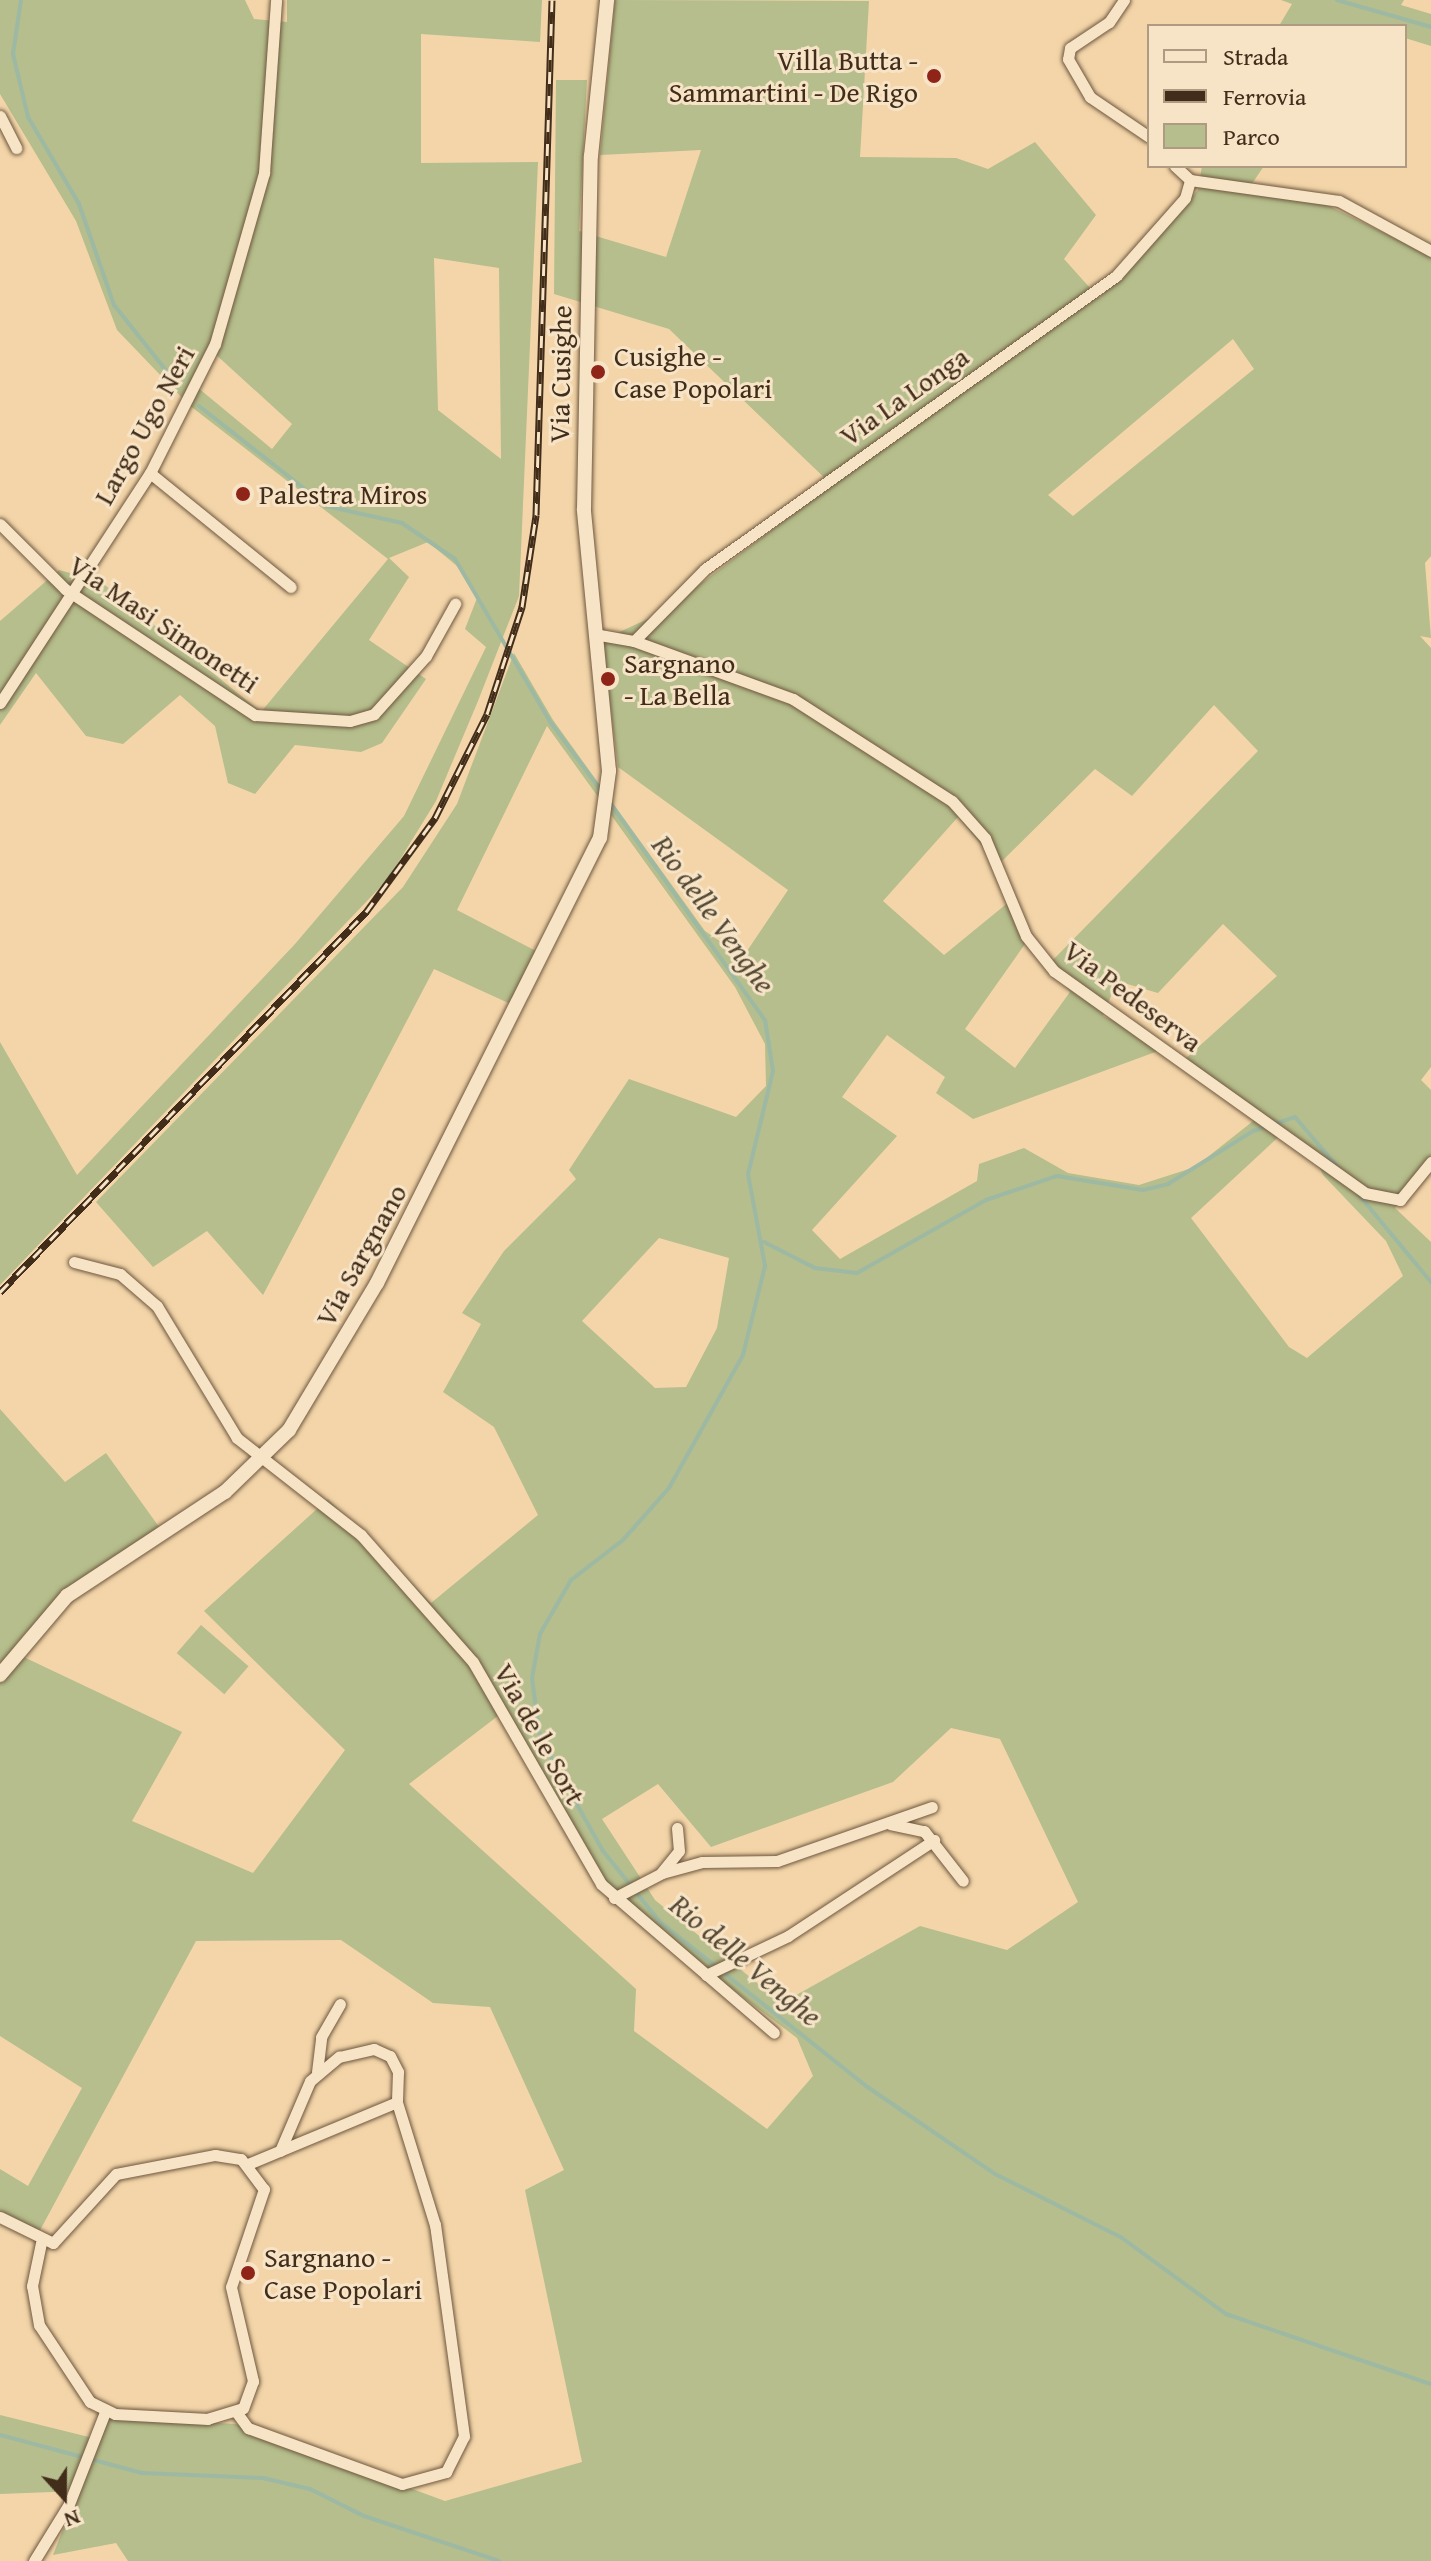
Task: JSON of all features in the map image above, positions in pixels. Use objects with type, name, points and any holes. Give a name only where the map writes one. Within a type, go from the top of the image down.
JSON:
[{"type":"street","name":"Largo Ugo Neri","points":[[0,703],[150,473],[199,385],[242,269],[270,133],[276,0]]},
{"type":"street","name":"Via Cusighe","points":[[607,0],[591,141],[584,509],[607,748]]},
{"type":"street","points":[[1124,0],[1109,22],[1070,48],[1068,59],[1090,97],[1147,136]]},
{"type":"street","points":[[0,116],[16,148]]},
{"type":"street","points":[[1177,168],[1190,180],[1321,196],[1431,251]]},
{"type":"street","name":"Via La Longa","points":[[634,641],[705,569],[1116,276],[1167,220],[1190,180]]},
{"type":"street","points":[[150,473],[291,587]]},
{"type":"street","name":"Via Masi Simonetti","points":[[0,524],[73,594],[255,715],[350,721],[386,705],[446,628],[455,604]]},
{"type":"street","name":"Via Pedeserva","points":[[594,634],[634,641],[793,699],[952,801],[985,838],[1026,936],[1054,971],[1365,1193],[1400,1200],[1431,1162]]},
{"type":"street","name":"Via Sargnano","points":[[0,1675],[67,1596],[263,1458],[310,1398],[377,1283],[580,878],[607,805],[607,748]]},
{"type":"street","name":"Via de le Sort","points":[[74,1262],[120,1274],[157,1306],[226,1423],[263,1458],[361,1535],[473,1662],[585,1864],[614,1898],[709,1973],[774,2033]]},
{"type":"street","points":[[614,1898],[661,1874],[702,1862],[777,1861],[932,1807]]},
{"type":"street","points":[[883,1824],[924,1831],[963,1881]]},
{"type":"street","points":[[661,1874],[679,1851],[677,1828]]},
{"type":"street","points":[[709,1973],[788,1936],[934,1840]]},
{"type":"street","points":[[280,2151],[317,2072],[321,2037],[340,2004]]},
{"type":"street","points":[[237,2413],[248,2428],[402,2484],[435,2479],[456,2461],[464,2424],[435,2225],[397,2102],[398,2072],[382,2052],[351,2052],[317,2072]]},
{"type":"street","points":[[248,2164],[397,2102]]},
{"type":"street","points":[[0,2217],[41,2243],[59,2240],[91,2195],[116,2174],[224,2154],[248,2164],[264,2199],[231,2287],[253,2381],[237,2413]]},
{"type":"street","points":[[41,2243],[32,2286],[39,2325],[74,2386],[105,2412],[208,2419],[237,2413]]},
{"type":"street","points":[[34,2561],[85,2468],[105,2412]]},
{"type":"green space","points":[[0,0],[245,0],[254,19],[287,22],[287,0],[542,0],[540,42],[421,34],[421,163],[538,162],[519,596],[436,801],[388,879],[0,1285],[0,1042],[77,1175],[295,944],[404,816],[486,647],[465,629],[477,598],[457,566],[428,542],[389,558],[409,577],[369,640],[426,679],[382,743],[361,752],[295,745],[255,794],[228,783],[215,726],[180,695],[123,744],[86,736],[36,673],[0,725],[0,621],[59,570],[100,581],[261,712],[388,559],[189,405],[117,330],[76,221],[0,94]],"holes":[[[434,258],[499,268],[501,459],[438,410]],[[213,352],[292,424],[272,449],[197,387]]]},
{"type":"green space","points":[[615,0],[869,1],[860,157],[956,158],[988,169],[1035,142],[1096,215],[1064,259],[1099,298],[1198,190],[1202,168],[1263,168],[1247,191],[1323,203],[1431,256],[1431,556],[1425,563],[1431,638],[1420,636],[1431,648],[1431,1067],[1421,1080],[1431,1090],[1431,1155],[1395,1208],[1431,1242],[1431,2561],[128,2561],[116,2543],[53,2555],[78,2491],[0,2494],[0,2415],[97,2439],[107,2417],[236,2424],[445,2501],[582,2462],[525,2190],[564,2170],[490,2007],[433,2003],[341,1940],[196,1941],[38,2234],[0,2212],[0,2169],[28,2186],[82,2088],[0,2036],[0,1409],[65,1482],[106,1453],[167,1538],[26,1632],[11,1651],[182,1732],[132,1821],[253,1873],[345,1750],[204,1611],[328,1499],[431,1603],[538,1515],[494,1427],[443,1392],[481,1324],[462,1313],[504,1251],[576,1179],[569,1170],[629,1079],[736,1117],[766,1086],[765,1044],[735,987],[547,726],[457,910],[538,952],[513,1005],[434,969],[263,1295],[207,1231],[153,1267],[96,1202],[403,887],[457,804],[514,653],[553,720],[705,931],[743,957],[788,890],[618,767],[602,640],[663,612],[832,485],[669,329],[554,294],[556,80],[587,80],[579,231],[666,257],[701,150],[600,155]],"holes":[[[1233,339],[1254,369],[1073,516],[1048,495]],[[1214,705],[1258,751],[1048,965],[1070,992],[1015,1068],[965,1029],[1025,944],[1010,901],[944,955],[883,901],[958,817],[998,865],[1095,769],[1132,796]],[[1223,924],[1277,976],[1185,1059],[1262,1114],[1195,1167],[1139,1185],[1068,1173],[1024,1148],[979,1164],[977,1181],[840,1259],[812,1230],[897,1136],[842,1097],[887,1035],[945,1077],[936,1093],[973,1119],[1169,1047],[1103,1016],[1117,981],[1158,993]],[[1286,1130],[1309,1146],[1323,1175],[1386,1241],[1403,1276],[1307,1358],[1289,1347],[1191,1218]],[[659,1238],[729,1258],[717,1328],[686,1387],[655,1388],[582,1321]],[[507,1709],[590,1864],[645,1923],[797,2038],[813,2076],[767,2129],[634,2031],[636,1989],[409,1784]],[[951,1728],[1000,1739],[1078,1902],[1007,1950],[920,1926],[782,2003],[655,1900],[602,1819],[658,1784],[711,1847],[893,1782]]]},
{"type":"green space","points":[[1281,0],[1404,0],[1401,5],[1431,14],[1431,46],[1407,39],[1407,24],[1280,24],[1292,4]]},
{"type":"green space","points":[[201,1625],[249,1666],[224,1694],[177,1653]]},
{"type":"waterway","name":"Rio delle Venghe","points":[[21,0],[13,54],[28,117],[79,204],[114,305],[172,378]]},
{"type":"waterway","points":[[1337,0],[1431,27]]},
{"type":"waterway","name":"Rio delle Venghe","points":[[199,406],[326,506],[402,523],[455,559],[549,720],[602,792]]},
{"type":"waterway","name":"Rio delle Venghe","points":[[610,803],[765,1020],[773,1071],[748,1174],[765,1266],[743,1355],[669,1488],[623,1540],[571,1580],[540,1634],[532,1678],[539,1732],[557,1769],[603,1851],[660,1922],[866,2086],[995,2174],[1122,2238],[1226,2314],[1431,2384]]},
{"type":"waterway","points":[[764,1242],[815,1268],[857,1273],[986,1200],[1057,1176],[1143,1190],[1168,1184],[1253,1131],[1295,1117],[1342,1172]]},
{"type":"waterway","points":[[1359,1195],[1431,1282]]},
{"type":"waterway","points":[[0,2435],[142,2473],[263,2478],[310,2489],[364,2516],[499,2561]]},
{"type":"railway","points":[[0,1292],[366,912],[435,818],[487,714],[522,607],[536,515],[552,0]]},
{"type":"place","name":"Villa Butta - Sammartini - De Rigo","points":[[934,76]]},
{"type":"place","name":"Cusighe - Case Popolari","points":[[598,372]]},
{"type":"place","name":"Palestra Miros","points":[[243,494]]},
{"type":"place","name":"Sargnano - La Bella","points":[[608,679]]},
{"type":"place","name":"Sargnano - Case Popolari","points":[[248,2273]]}]
